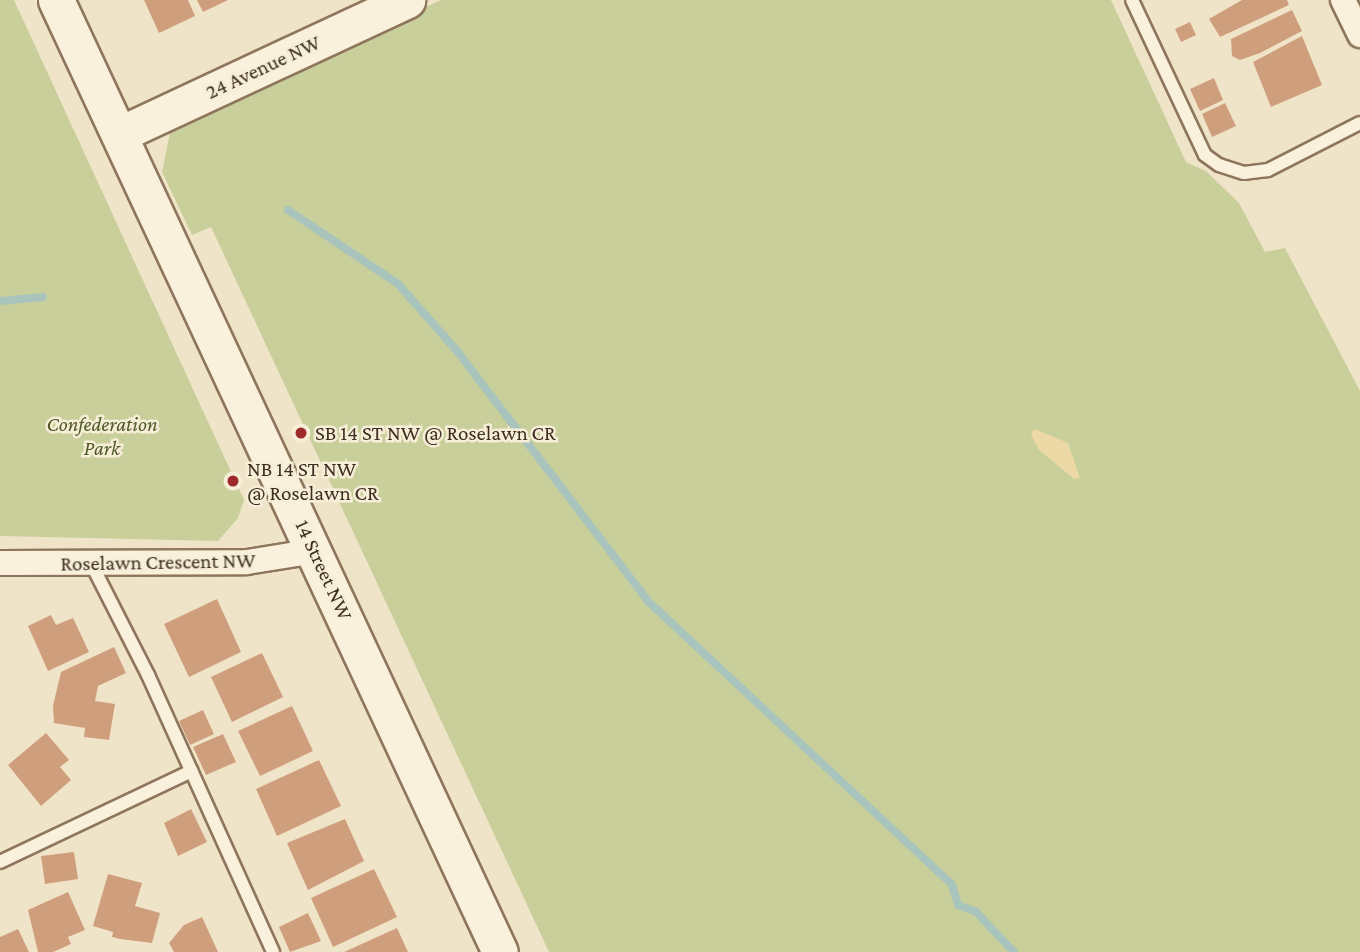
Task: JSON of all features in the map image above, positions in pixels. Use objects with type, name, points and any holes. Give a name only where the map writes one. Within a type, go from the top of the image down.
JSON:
[{"type":"main road","name":"14 Street NW","points":[[56,0],[316,551],[500,952]]},
{"type":"main road","name":"24 Avenue NW","points":[[120,134],[407,0]]},
{"type":"street","points":[[1343,0],[1360,34]]},
{"type":"street","name":"Roselawn Crescent NW","points":[[0,563],[92,565],[247,562],[316,551]]},
{"type":"lane","points":[[1132,0],[1205,155],[1219,165],[1244,173],[1268,170],[1360,123]]},
{"type":"lane","points":[[92,565],[192,771],[273,952]]},
{"type":"lane","points":[[0,862],[192,771]]},
{"type":"green space","name":"Confederation Park","points":[[0,0],[14,0],[244,500],[238,518],[218,541],[0,536]]},
{"type":"green space","points":[[441,0],[1111,0],[1186,162],[1206,171],[1239,203],[1265,252],[1285,248],[1360,391],[1360,952],[549,952],[211,227],[192,235],[162,172],[172,124]]},
{"type":"sand","points":[[1035,429],[1068,443],[1080,478],[1074,479],[1038,449],[1031,434]]},
{"type":"building","points":[[144,0],[188,0],[195,16],[159,33]]},
{"type":"building","points":[[197,0],[228,0],[203,12]]},
{"type":"building","points":[[1242,0],[1287,0],[1289,5],[1220,37],[1209,19]]},
{"type":"building","points":[[1292,10],[1302,31],[1260,53],[1240,60],[1232,56],[1231,39]]},
{"type":"building","points":[[1190,22],[1196,35],[1181,42],[1175,29]]},
{"type":"building","points":[[1302,36],[1322,85],[1271,107],[1253,62]]},
{"type":"building","points":[[1214,78],[1223,100],[1200,111],[1190,89]]},
{"type":"building","points":[[1225,103],[1236,126],[1212,137],[1202,114]]},
{"type":"building","points":[[217,599],[241,652],[189,677],[164,624]]},
{"type":"building","points":[[51,615],[56,625],[73,618],[89,652],[48,671],[28,626]]},
{"type":"building","points":[[114,647],[126,673],[98,686],[95,701],[115,704],[109,740],[84,737],[85,728],[54,723],[53,706],[61,672]]},
{"type":"building","points":[[262,653],[283,697],[232,722],[211,677]]},
{"type":"building","points":[[292,706],[313,751],[260,776],[238,731]]},
{"type":"building","points":[[203,710],[214,734],[190,745],[179,721]]},
{"type":"building","points":[[46,733],[69,760],[60,767],[71,780],[41,806],[8,765]]},
{"type":"building","points":[[223,734],[236,762],[206,775],[193,747]]},
{"type":"building","points":[[319,760],[341,806],[277,836],[256,789]]},
{"type":"building","points":[[191,809],[207,842],[178,856],[164,823]]},
{"type":"building","points":[[345,819],[364,861],[308,890],[287,843]]},
{"type":"building","points":[[74,852],[78,879],[45,884],[41,856]]},
{"type":"building","points":[[374,869],[397,917],[333,947],[311,898]]},
{"type":"building","points":[[108,874],[142,883],[135,906],[160,913],[152,943],[112,937],[113,932],[93,926]]},
{"type":"building","points":[[68,892],[85,930],[68,937],[71,944],[53,952],[38,952],[28,910]]},
{"type":"building","points":[[308,913],[321,941],[290,952],[279,927]]},
{"type":"building","points":[[202,917],[218,952],[174,952],[169,943],[184,925]]},
{"type":"building","points":[[397,928],[408,952],[344,952]]},
{"type":"building","points":[[18,929],[29,952],[0,952],[0,937]]},
{"type":"waterway","points":[[288,210],[398,284],[457,351],[650,603],[952,885],[958,905],[976,912],[1014,952]]},
{"type":"waterway","points":[[0,301],[43,297]]},
{"type":"place","name":"SB 14 ST NW @ Roselawn CR","points":[[301,433]]},
{"type":"place","name":"NB 14 ST NW @ Roselawn CR","points":[[233,481]]}]
